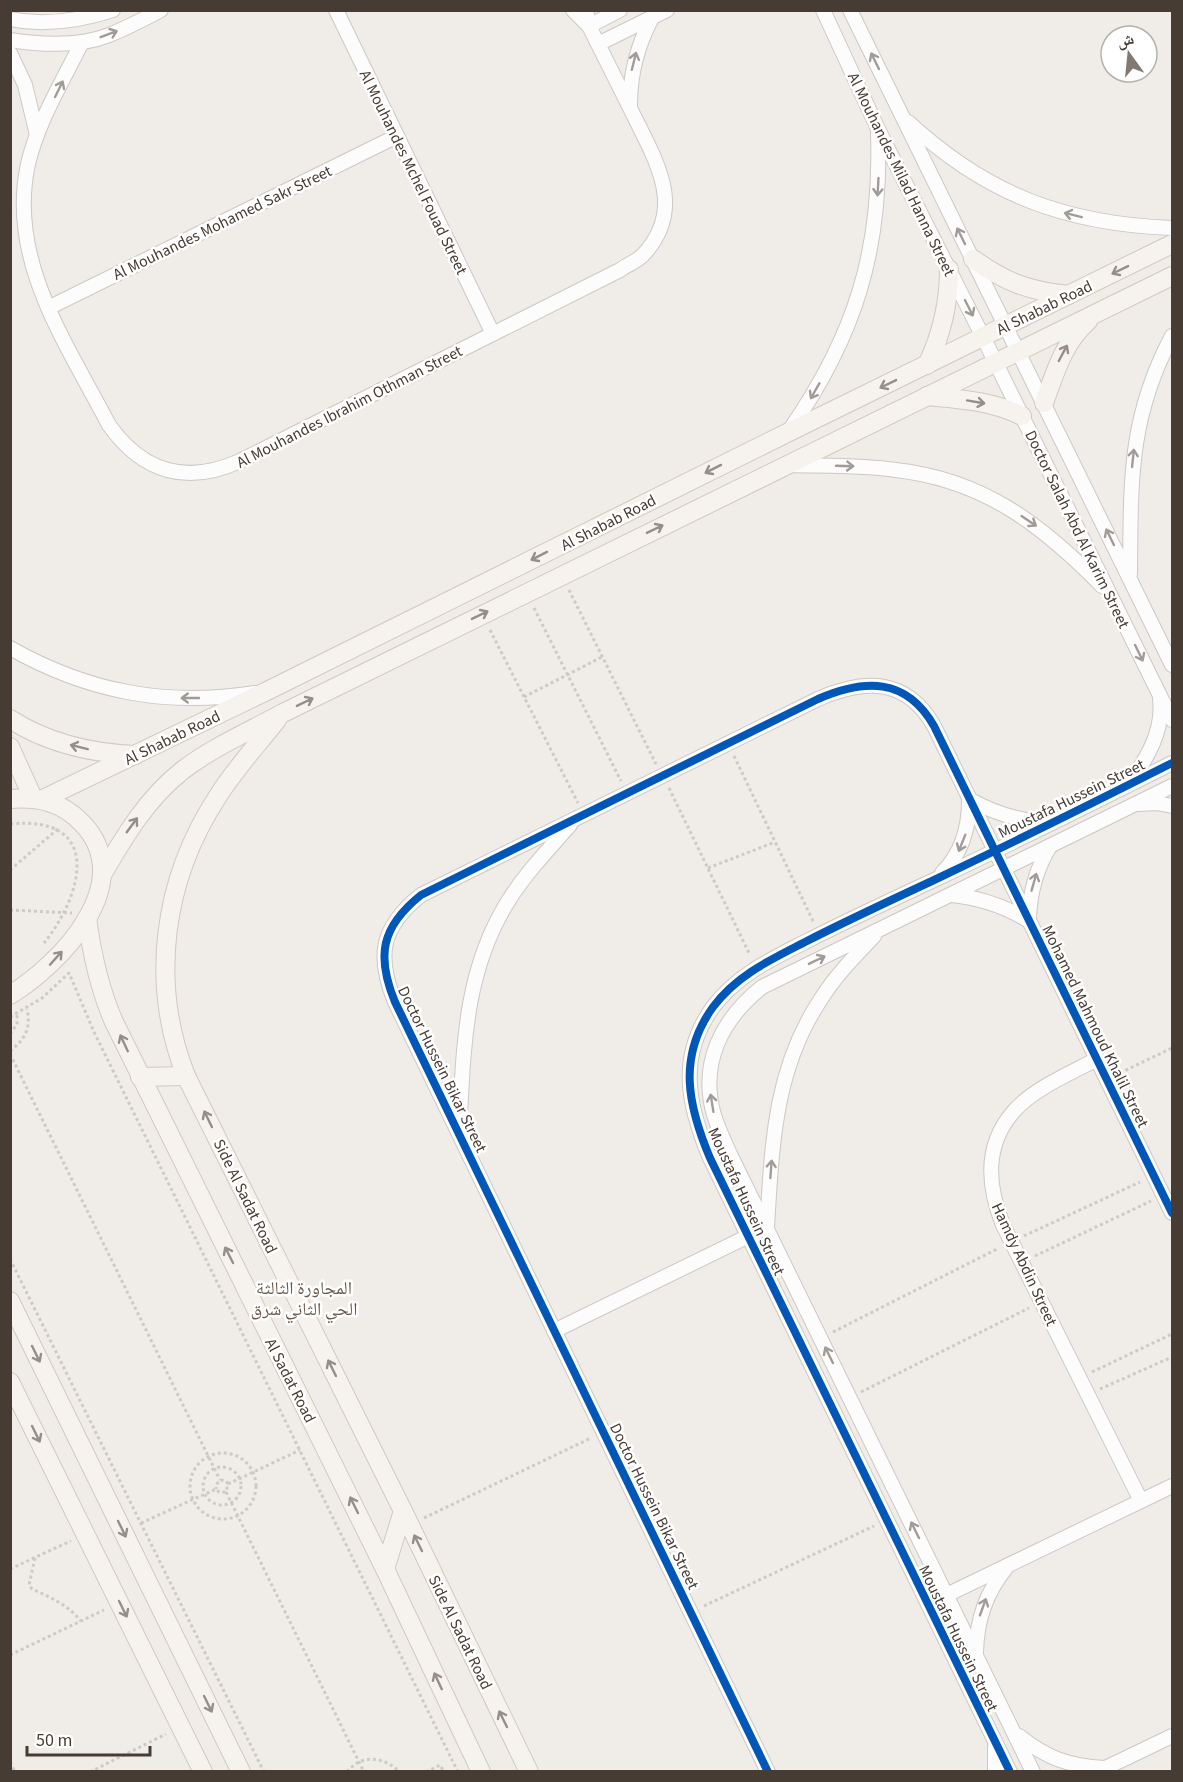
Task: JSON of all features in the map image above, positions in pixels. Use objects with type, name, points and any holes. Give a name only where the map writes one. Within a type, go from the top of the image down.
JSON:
[{"type":"main road","name":"Al Shabab Road","points":[[38,799],[136,755],[1173,244]]},
{"type":"main road","points":[[973,259],[994,274],[1018,286],[1043,293],[1070,295]]},
{"type":"main road","points":[[927,365],[943,328],[947,309],[949,269]]},
{"type":"main road","name":"Al Shabab Road","points":[[102,875],[124,836],[162,789],[183,770],[208,753],[283,713],[562,575],[1173,276]]},
{"type":"main road","points":[[1044,403],[1068,343],[1096,313]]},
{"type":"main road","points":[[927,396],[1007,408],[1022,416]]},
{"type":"main road","name":"Side Al Sadat Road","points":[[283,713],[218,796],[194,839],[175,890],[165,943],[166,997],[176,1050],[186,1076],[406,1518],[529,1772]]},
{"type":"main road","points":[[10,719],[61,743],[111,754],[136,755]]},
{"type":"main road","points":[[10,747],[38,799]]},
{"type":"main road","points":[[10,799],[38,799],[60,806],[74,815],[87,827],[95,842],[102,875],[100,891],[88,916],[69,944],[48,967],[10,995]]},
{"type":"main road","name":"Al Sadat Road","points":[[88,916],[96,973],[103,997],[140,1077],[385,1569],[481,1772]]},
{"type":"main road","points":[[140,1077],[186,1076]]},
{"type":"main road","points":[[10,1301],[241,1772]]},
{"type":"main road","points":[[10,1382],[203,1772]]},
{"type":"main road","points":[[385,1569],[406,1518]]},
{"type":"street","points":[[27,22],[42,10]]},
{"type":"street","points":[[10,19],[27,22],[75,20],[113,10]]},
{"type":"street","points":[[10,40],[56,44],[82,42],[108,36],[161,10]]},
{"type":"street","name":"Al Mouhandes Mchel Fouad Street","points":[[336,10],[492,334]]},
{"type":"street","points":[[573,10],[589,26]]},
{"type":"street","points":[[586,10],[589,26]]},
{"type":"street","points":[[589,26],[620,10]]},
{"type":"street","points":[[598,44],[667,10]]},
{"type":"street","name":"Al Mouhandes Milad Hanna Street","points":[[823,10],[878,129],[983,337]]},
{"type":"street","name":"Al Mouhandes Milad Hanna Street","points":[[850,10],[1006,326]]},
{"type":"street","points":[[630,107],[632,70],[643,34],[652,18]]},
{"type":"street","name":"Al Mouhandes Ibrahim Othman Street","points":[[82,42],[37,135],[28,164],[24,193],[24,222],[33,271],[48,308],[110,424],[122,442],[138,457],[157,467],[178,473],[199,474],[221,470],[620,270],[642,256],[657,235],[666,211],[665,185],[656,161],[589,26]]},
{"type":"street","points":[[10,53],[25,85],[37,135]]},
{"type":"street","points":[[902,117],[960,165],[1026,200],[1062,213],[1098,221],[1173,228]]},
{"type":"street","points":[[789,432],[832,363],[861,288],[871,249],[877,209],[878,129]]},
{"type":"street","name":"Al Mouhandes Mohamed Sakr Street","points":[[48,308],[397,136]]},
{"type":"street","name":"Doctor Salah Abd Al Karim Street","points":[[1006,326],[1173,665]]},
{"type":"street","points":[[1130,579],[1131,482],[1134,450],[1140,417],[1150,386],[1173,336]]},
{"type":"street","name":"Doctor Salah Abd Al Karim Street","points":[[983,337],[1173,720]]},
{"type":"street","points":[[786,465],[899,470],[944,480],[979,493],[1020,514],[1050,536],[1110,594]]},
{"type":"street","points":[[10,648],[37,663],[74,678],[111,690],[150,697],[190,699],[229,697],[268,690]]},
{"type":"street","name":"Doctor Hussein Bikar Street","points":[[768,1772],[386,980],[384,959],[387,941],[394,921],[421,895],[838,690],[857,685],[877,686],[896,691],[912,700],[926,713],[995,851]]},
{"type":"street","points":[[1126,786],[1139,770],[1157,733],[1162,713],[1160,694]]},
{"type":"street","name":"Moustafa Hussein Street","points":[[1010,1772],[710,1158],[697,1126],[690,1093],[690,1071],[701,1028],[712,1009],[726,992],[756,967],[1173,763]]},
{"type":"street","name":"Moustafa Hussein Street","points":[[1033,1772],[730,1154],[713,1113],[710,1073],[721,1033],[732,1015],[762,987],[1173,786]]},
{"type":"street","points":[[936,879],[959,852],[966,835],[969,799],[992,811],[1017,819],[1051,823]]},
{"type":"street","points":[[1134,805],[1157,803],[1173,806]]},
{"type":"street","points":[[459,1134],[466,1017],[481,958],[492,930],[507,903],[525,878],[580,817]]},
{"type":"street","points":[[951,895],[1000,905],[1029,921],[1029,905],[1034,882],[1042,859],[1050,846]]},
{"type":"street","name":"Mohamed Mahmoud Khalil Street","points":[[995,851],[1173,1213]]},
{"type":"street","points":[[554,1331],[766,1227],[774,1125],[790,1059],[820,999],[840,972],[879,930]]},
{"type":"street","name":"Hamdy Abdin Street","points":[[1097,1059],[1034,1094],[1014,1110],[1000,1131],[993,1154],[990,1178],[994,1202],[1012,1242],[1141,1501]]},
{"type":"street","points":[[928,1604],[1173,1486]]},
{"type":"street","points":[[976,1654],[980,1616],[986,1598],[1008,1566]]},
{"type":"street","points":[[1014,1732],[1034,1748],[1055,1760],[1101,1770],[1173,1736]]},
{"type":"street","points":[[995,1742],[995,1772]]},
{"type":"path","points":[[562,575],[756,967]]},
{"type":"path","points":[[526,593],[627,793]]},
{"type":"path","points":[[482,615],[524,697],[580,817]]},
{"type":"path","points":[[524,697],[602,657]]},
{"type":"path","points":[[728,743],[820,934]]},
{"type":"path","points":[[10,870],[74,815]]},
{"type":"path","points":[[10,824],[27,822],[59,828],[70,840],[76,853],[78,867],[73,891],[64,913],[40,948]]},
{"type":"path","points":[[708,868],[775,842]]},
{"type":"path","points":[[10,910],[88,916]]},
{"type":"path","points":[[10,1017],[42,998],[69,974],[94,1032],[458,1772]]},
{"type":"path","points":[[27,1008],[29,1021],[27,1033],[20,1044],[10,1052],[220,1480]]},
{"type":"path","points":[[10,1034],[17,1024],[17,1014]]},
{"type":"path","points":[[1107,1080],[1173,1048]]},
{"type":"path","points":[[821,1338],[1012,1242],[1154,1175]]},
{"type":"path","points":[[1022,1262],[1164,1195]]},
{"type":"path","points":[[10,1259],[264,1772]]},
{"type":"path","points":[[850,1398],[1042,1302]]},
{"type":"path","points":[[1080,1378],[1173,1334]]},
{"type":"path","points":[[1088,1395],[1173,1357]]},
{"type":"path","points":[[406,1518],[604,1432]]},
{"type":"path","points":[[300,1450],[228,1484],[226,1492],[359,1761],[366,1772],[378,1772]]},
{"type":"path","points":[[234,1455],[248,1464],[253,1472],[256,1480],[254,1497],[250,1504],[237,1515],[229,1518],[212,1517],[204,1513],[193,1500],[190,1483],[192,1475],[208,1456],[234,1455]]},
{"type":"path","points":[[226,1467],[232,1469],[240,1478],[240,1495],[231,1503],[219,1505],[213,1503],[205,1494],[203,1483],[209,1472],[214,1469],[226,1467]]},
{"type":"path","points":[[220,1480],[228,1484]]},
{"type":"path","points":[[216,1489],[220,1480]]},
{"type":"path","points":[[141,1523],[216,1489]]},
{"type":"path","points":[[216,1489],[219,1492],[226,1492]]},
{"type":"path","points":[[691,1612],[886,1520]]},
{"type":"path","points":[[10,1569],[86,1534]]},
{"type":"path","points":[[35,1558],[29,1585],[32,1589],[60,1602],[81,1621]]},
{"type":"path","points":[[10,1655],[120,1602]]},
{"type":"path","points":[[90,1772],[181,1726]]},
{"type":"path","points":[[347,1772],[359,1761],[368,1759],[380,1759],[391,1763],[400,1772]]},
{"type":"path","points":[[10,1762],[15,1772]]},
{"type":"path","points":[[426,1772],[440,1765],[444,1772]]},
{"type":"cycle path","points":[[768,1772],[395,1002],[385,970],[384,956],[390,931],[397,919],[421,895],[818,699],[835,692],[868,686],[897,691],[911,698],[934,726],[1172,1213]]},
{"type":"cycle path","points":[[1010,1772],[710,1158],[696,1120],[692,1101],[690,1063],[694,1044],[713,1007],[733,986],[755,969],[836,926],[1022,838],[1172,763]]},
{"type":"district","name":"المجاورة الثالثة الحي الثاني شرق","points":[[304,1298]]}]
